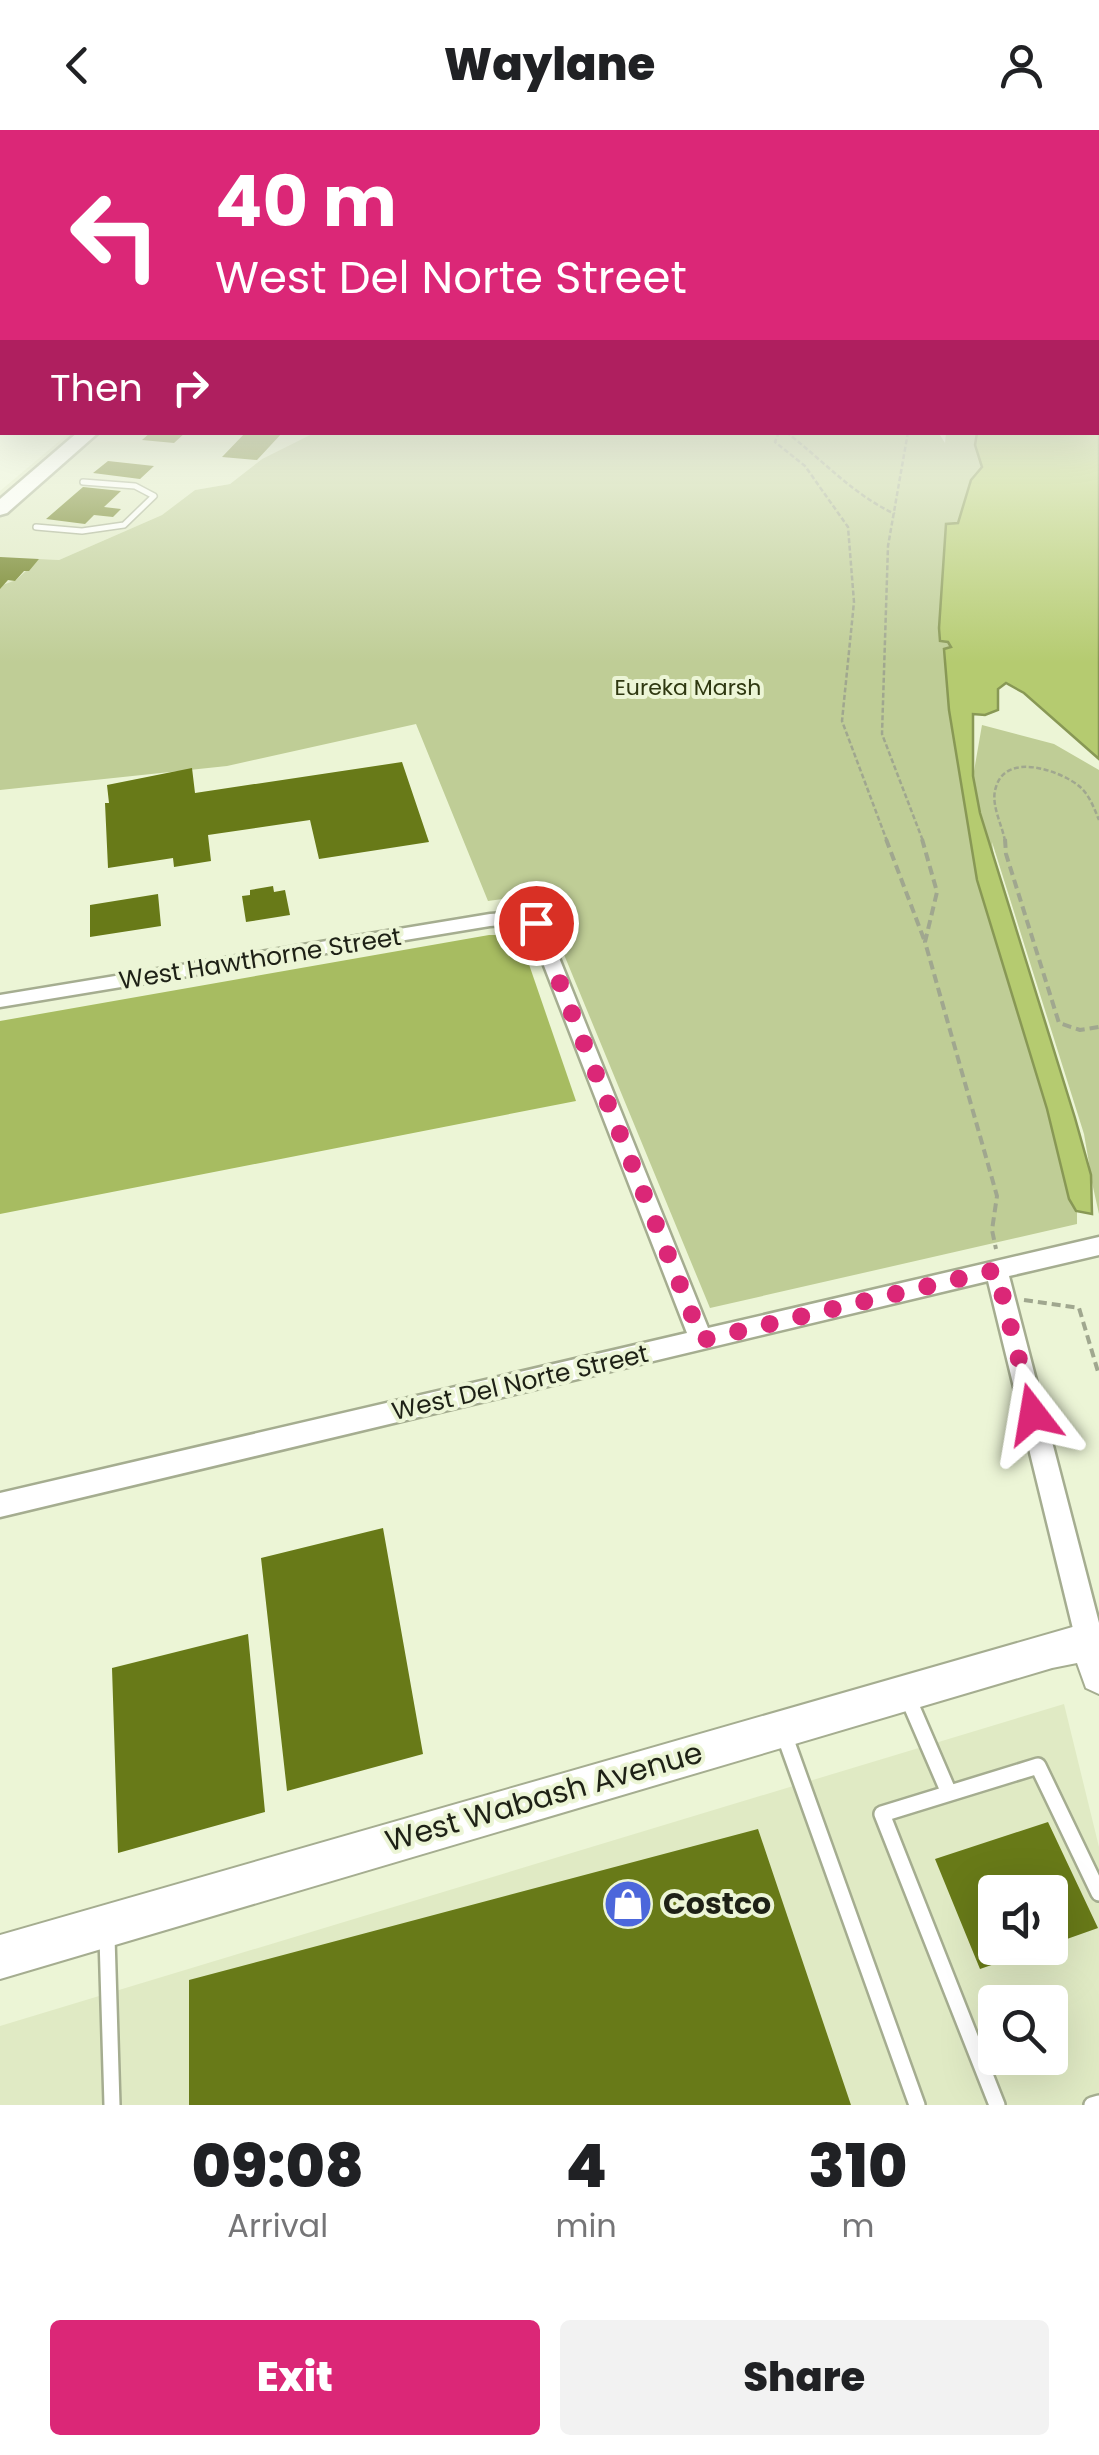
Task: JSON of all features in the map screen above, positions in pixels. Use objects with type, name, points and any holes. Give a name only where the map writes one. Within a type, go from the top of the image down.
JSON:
[{"type":"highway","points":[[0,509],[35,479]]},
{"type":"street","name":"West Hawthorne Street","points":[[0,1001],[490,920],[520,918],[536,923],[702,1340]]},
{"type":"street","name":"West Del Norte Street","points":[[0,1505],[1099,1247]]},
{"type":"street","points":[[1001,1269],[1094,1658]]},
{"type":"street","name":"West Wabash Avenue","points":[[0,1957],[905,1690],[1094,1658]]},
{"type":"lane","points":[[36,528],[82,531],[124,525],[154,496],[135,486],[83,482]]},
{"type":"lane","points":[[905,1690],[949,1794]]},
{"type":"lane","points":[[781,1727],[917,2105]]},
{"type":"lane","points":[[996,2105],[882,1814],[1038,1766],[1099,1893]]},
{"type":"lane","points":[[106,1926],[112,2105]]},
{"type":"path","points":[[814,479],[848,526],[854,602],[842,721],[926,942],[993,1180],[997,1209],[993,1238],[1001,1269],[1022,1299],[1079,1308],[1099,1375]]},
{"type":"path","points":[[842,479],[861,498],[895,514]]},
{"type":"path","points":[[901,479],[887,560],[882,734],[932,866],[938,892],[926,942]]},
{"type":"path","points":[[1099,820],[1084,790],[1056,776],[1019,766],[1006,770],[997,781],[994,796],[1007,844],[1006,854],[1059,1023],[1080,1030],[1099,1027]]},
{"type":"shaded area","points":[[14,479],[236,479],[230,484],[195,490],[162,515],[59,560],[39,559],[15,581],[0,586],[0,491]]},
{"type":"shaded area","points":[[1099,479],[1099,759],[1024,693],[1006,683],[998,689],[998,710],[973,714],[973,776],[980,813],[1091,1175],[1092,1214],[1076,1211],[1069,1199],[1047,1109],[977,880],[949,710],[944,649],[951,647],[940,641],[939,628],[946,524],[958,523],[971,480]]},
{"type":"shaded area","points":[[489,935],[509,935],[523,947],[576,1101],[0,1214],[0,1021]]},
{"type":"shaded area","points":[[1064,1704],[1099,1847],[1099,2105],[0,2105],[0,2026]]},
{"type":"green space","name":"Eureka Marsh","points":[[236,479],[1099,479],[1099,730],[1006,683],[998,689],[998,710],[973,714],[974,771],[982,725],[1054,744],[1099,770],[1099,1214],[1091,1178],[1092,1214],[1077,1211],[1077,1224],[710,1308],[539,894],[488,901],[416,724],[227,766],[0,790],[0,586],[16,580],[39,559],[59,560],[162,515],[195,490],[230,484]],"holes":[[[992,842],[1084,1134],[1090,1169],[995,865]]]},
{"type":"building","points":[[83,487],[121,491],[104,507],[121,509],[113,517],[94,515],[85,524],[46,519]]},
{"type":"building","points":[[0,557],[39,559],[29,571],[15,581],[8,580],[0,589]]},
{"type":"building","points":[[402,762],[429,842],[319,859],[310,820],[208,835],[211,861],[174,867],[173,858],[108,868],[107,785],[192,768],[195,793]]},
{"type":"building","points":[[273,886],[274,892],[285,890],[290,915],[246,922],[242,896],[250,895],[250,890]]},
{"type":"building","points":[[158,894],[161,926],[90,937],[90,905]]},
{"type":"building","points":[[383,1528],[423,1754],[287,1791],[261,1558]]},
{"type":"building","points":[[248,1634],[265,1812],[118,1853],[112,1668]]},
{"type":"building","points":[[1048,1822],[1098,1928],[1068,1939],[1068,1875],[978,1875],[978,1964],[935,1859]]},
{"type":"building","name":"Costco","points":[[758,1829],[851,2105],[189,2105],[189,1980]]},
{"type":"place","name":"Costco","points":[[628,1904]]},
{"type":"route","points":[[536,923],[702,1340],[996,1270],[1033,1414]]}]
